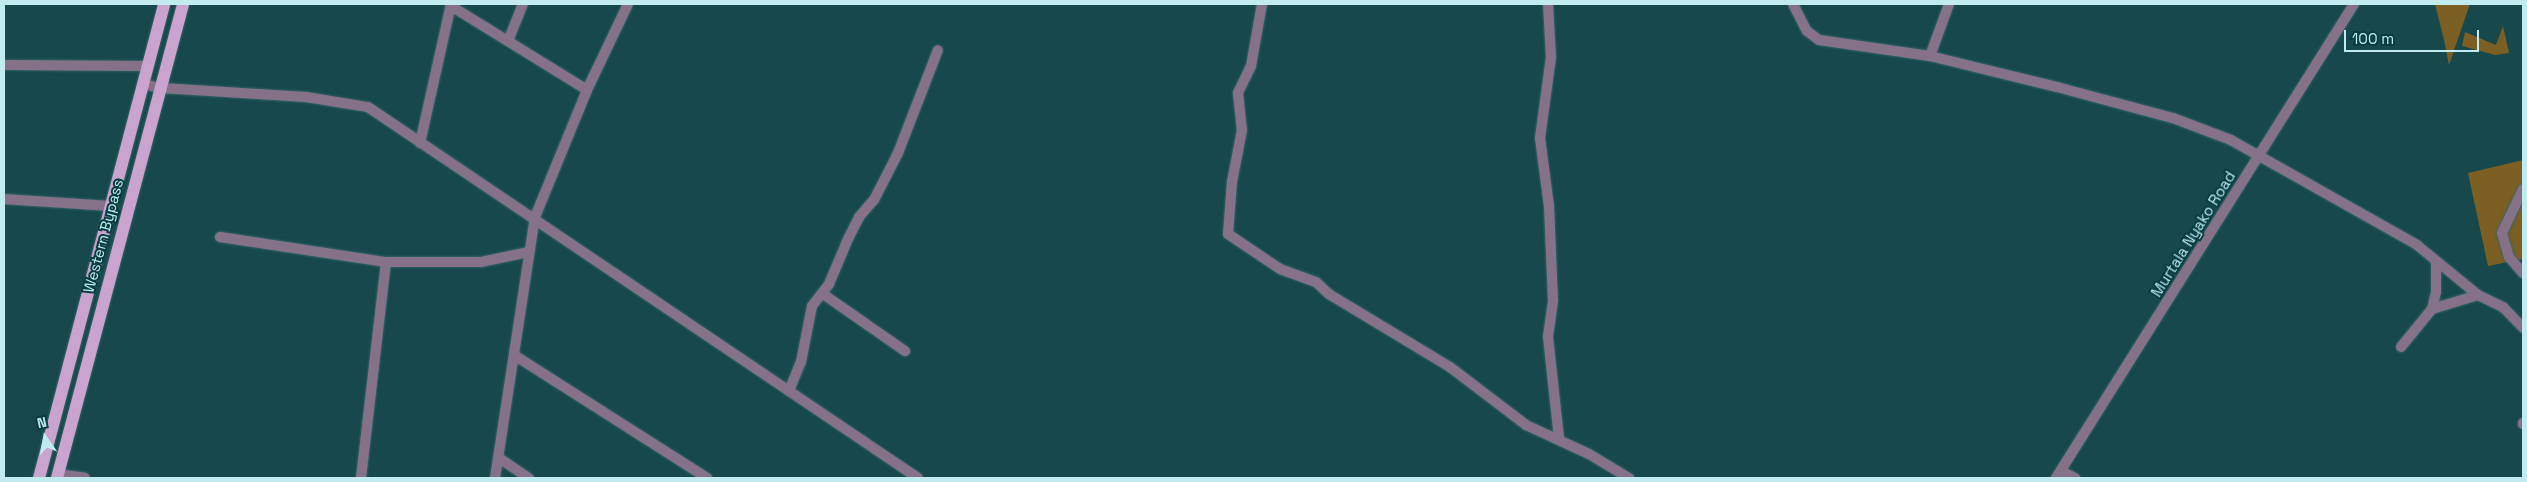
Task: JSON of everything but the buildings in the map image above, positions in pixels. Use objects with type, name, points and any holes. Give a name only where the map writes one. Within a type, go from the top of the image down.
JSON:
[{"type":"main road","name":"Western Bypass","points":[[39,478],[164,4]]},
{"type":"main road","name":"Western Bypass","points":[[58,476],[182,4]]},
{"type":"street","points":[[508,41],[523,4]]},
{"type":"street","points":[[495,478],[528,252],[535,217],[587,90],[628,4]]},
{"type":"street","points":[[1262,4],[1251,66],[1238,93],[1242,130],[1232,182],[1228,234],[1280,269],[1316,282],[1329,294],[1450,367],[1526,425],[1559,439],[1629,478]]},
{"type":"street","points":[[1548,4],[1551,63],[1540,138],[1549,206],[1553,301],[1548,337],[1559,439]]},
{"type":"street","points":[[1793,4],[1807,31],[1819,40],[1930,56],[2173,118],[2261,155],[2417,245],[2478,295],[2503,307],[2523,328]]},
{"type":"street","points":[[1930,56],[1949,4]]},
{"type":"street","name":"Murtala Nyako Road","points":[[2058,474],[2261,155],[2354,4]]},
{"type":"street","points":[[420,143],[451,5],[587,90]]},
{"type":"street","points":[[790,390],[801,362],[812,306],[823,294],[859,217],[874,200],[898,153],[938,50]]},
{"type":"street","points":[[4,65],[148,66]]},
{"type":"street","points":[[143,84],[161,88],[352,102],[368,107],[535,217],[918,478]]},
{"type":"street","points":[[2523,189],[2502,233],[2509,257],[2523,273]]},
{"type":"street","points":[[4,200],[110,206]]},
{"type":"street","points":[[220,237],[386,262],[481,262],[528,252]]},
{"type":"street","points":[[361,478],[386,262]]},
{"type":"street","points":[[2400,347],[2432,309],[2436,292],[2436,262]]},
{"type":"street","points":[[823,294],[905,351]]},
{"type":"street","points":[[2432,309],[2478,295]]},
{"type":"street","points":[[514,355],[707,478]]},
{"type":"street","points":[[499,458],[529,478]]},
{"type":"street","points":[[2058,474],[2075,478]]},
{"type":"street","points":[[58,476],[85,478]]},
{"type":"shaded area","points":[[2435,4],[2470,4],[2449,65],[2444,40]]},
{"type":"shaded area","points":[[2503,26],[2509,53],[2495,55],[2462,46],[2465,32],[2496,45]]},
{"type":"shaded area","points":[[2523,160],[2523,259],[2488,266],[2468,173]]}]
